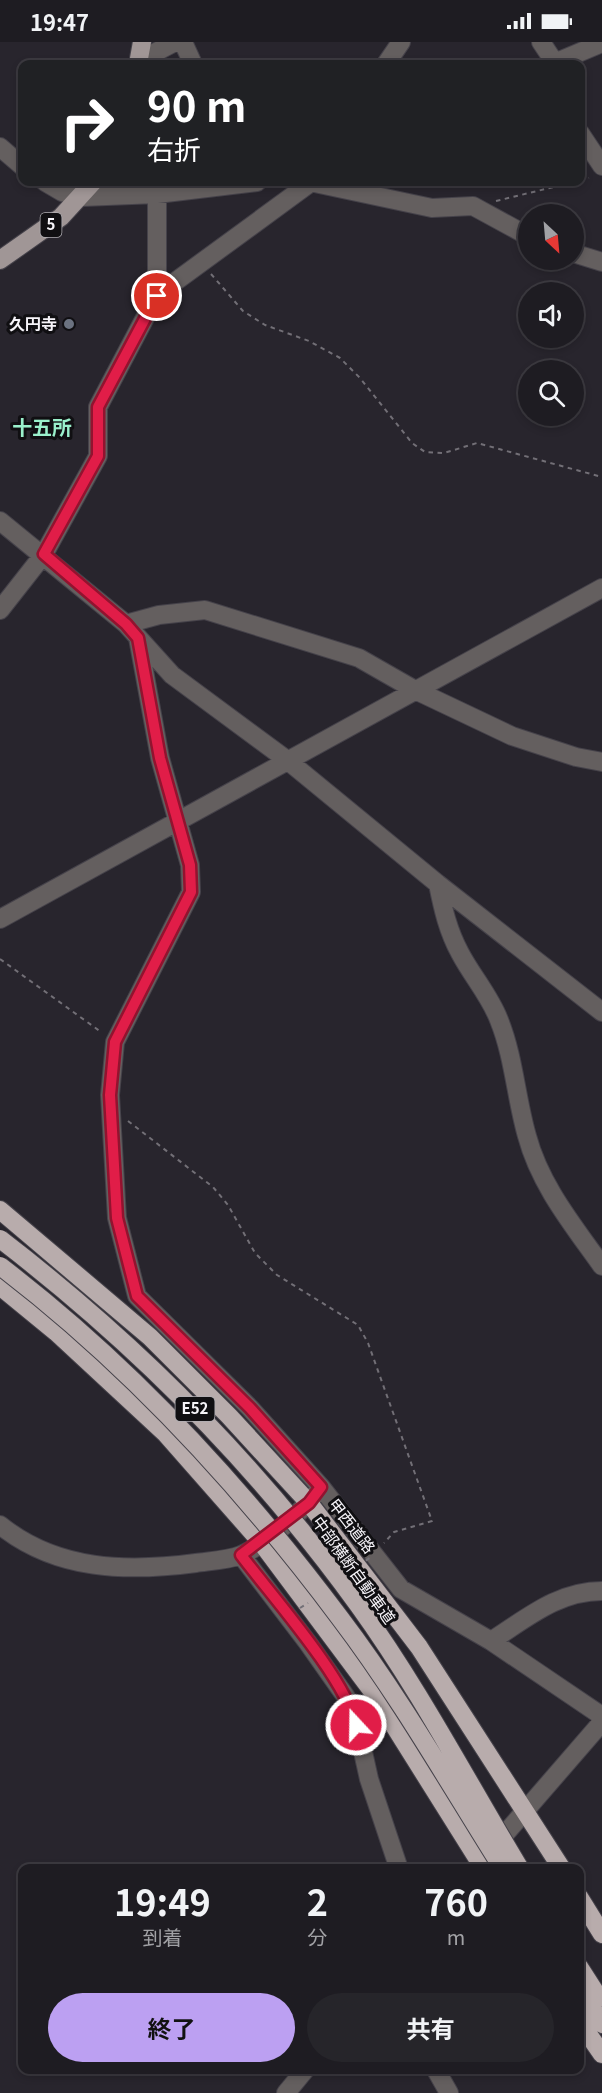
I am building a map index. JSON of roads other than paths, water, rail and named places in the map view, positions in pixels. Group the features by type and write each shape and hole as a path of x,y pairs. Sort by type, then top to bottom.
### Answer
{"highway":[{"name":"甲西道路","path":"0,1210 150,1337 229,1416 309,1503 419,1647 559,1864"},
{"name":"中部横断自動車道","path":"0,1239 116,1334 190,1403 273,1496 360,1607 404,1675 516,1864"},
{"name":"E52","path":"0,1266 101,1350 172,1419 233,1486 341,1619 500,1864"},
{"path":"0,1286 56,1332 166,1434 261,1542 374,1692 478,1864"},
{"path":"584,1905 602,1934"},
{"path":"584,1975 602,2002"},
{"path":"584,1996 602,2024"},
{"path":"584,2028 602,2054"}],"main road":[{"path":"139,60 142,42"},
{"name":"5","path":"0,260 29,242 82,197 90,186"}],"street":[{"path":"143,60 175,42"},
{"path":"183,42 191,60"},
{"path":"389,60 401,42"},
{"path":"541,42 551,60"},
{"path":"563,60 602,44"},
{"path":"585,140 602,166"},
{"path":"0,147 18,163"},
{"path":"52,186 62,192 82,197 157,194 218,186"},
{"path":"0,610 44,554 98,456 98,407 157,296 305,186"},
{"path":"329,186 432,208 473,206 518,231"},
{"path":"157,194 157,296"},
{"path":"584,256 602,262"},
{"path":"0,521 44,554 132,631 172,675 287,760 438,884 602,1012"},
{"path":"0,919 602,588"},
{"path":"132,631 159,615 205,610 359,658 415,690 512,736 576,757 602,762"},
{"path":"132,631 160,758 190,865 191,892 115,1042 111,1105 117,1218 137,1296 250,1408 321,1487 401,1589 491,1641 602,1716"},
{"path":"438,884 446,921 460,953 495,1010 504,1034 527,1138 542,1175 555,1200 602,1266"},
{"path":"0,1525 31,1547 62,1558 107,1566 148,1569 241,1555 261,1542 309,1503 321,1487"},
{"path":"241,1555 308,1643 352,1707 369,1779 397,1864"},
{"path":"491,1641 556,1600 580,1591 602,1591"},
{"path":"482,1864 525,1810 602,1722"},
{"path":"286,2093 302,2074"},
{"path":"438,2074 449,2093"}],"place":[{"name":"久円寺","path":"69,324"}],"district":[{"name":"十五所","path":"42,428"}]}
